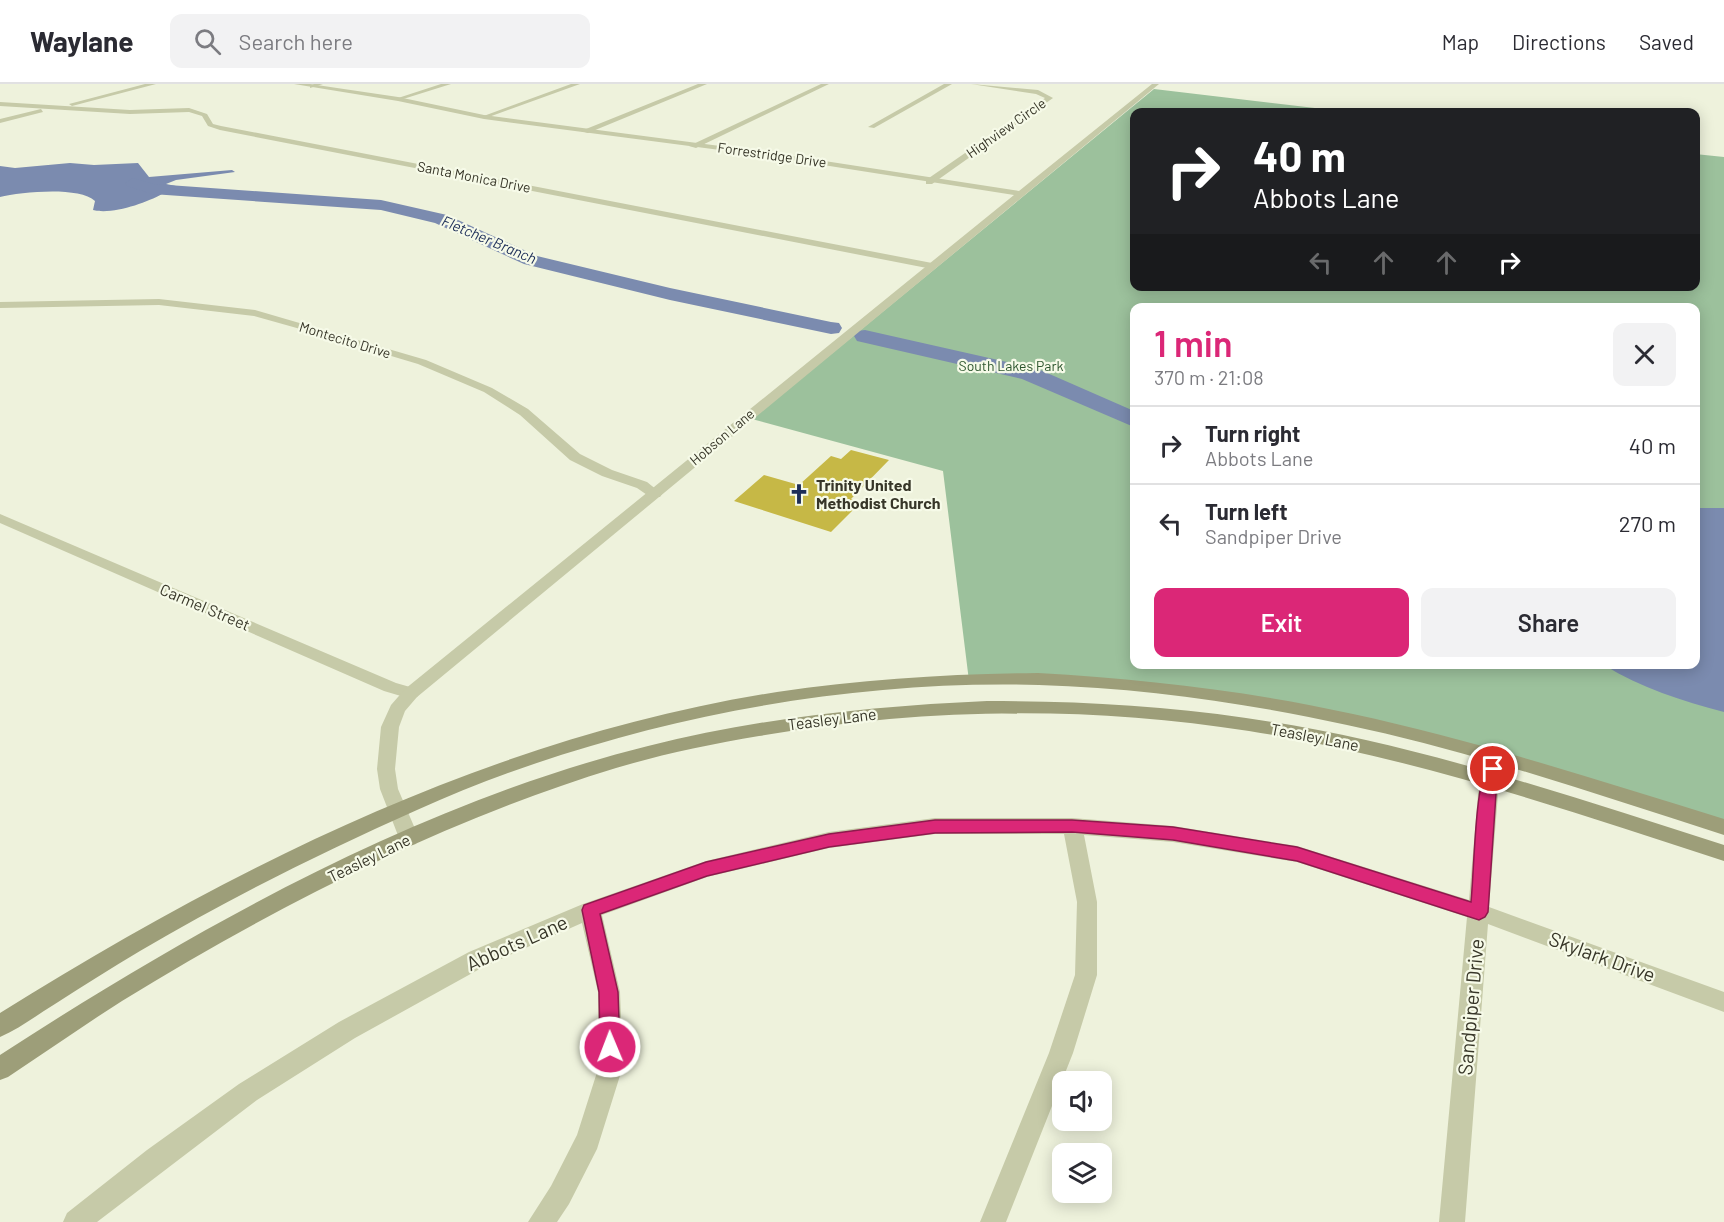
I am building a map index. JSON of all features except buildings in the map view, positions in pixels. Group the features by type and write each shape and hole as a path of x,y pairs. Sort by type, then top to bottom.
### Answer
{"main road":[{"name":"Teasley Lane","path":"0,1026 97,964 212,900 397,810 507,767 645,726 793,696 915,683 989,680 1121,684 1225,698 1324,715 1424,737 1493,768 1724,853"},
{"name":"Teasley Lane","path":"0,1069 126,986 201,943 409,838 542,785 606,764 674,746 780,725 918,709 1130,711 1192,717 1250,724 1493,768 1724,827"}],"street":[{"path":"0,121 153,84"},
{"name":"Forrestridge Drive","path":"297,84 398,99 484,117 695,145 1020,195"},
{"path":"312,87 320,84"},
{"path":"398,99 448,84"},
{"path":"484,117 577,84"},
{"path":"587,130 704,84"},
{"path":"695,145 826,84"},
{"path":"872,127 949,84"},
{"name":"Highview Circle","path":"931,181 1050,98 1038,92 974,84"},
{"name":"Hobson Lane","path":"409,838 389,789 386,769 390,727 397,709 411,693 1156,84"},
{"name":"Santa Monica Drive","path":"0,99 20,105"},
{"name":"Santa Monica Drive","path":"0,104 130,112 189,110 205,115 210,125 220,128 932,266"},
{"name":"Montecito Drive","path":"0,305 159,302 255,313 315,330 422,362 492,392 524,412 575,457 607,473 642,485 655,494"},
{"name":"Carmel Street","path":"0,518 390,687 411,693"},
{"name":"Sandpiper Drive","path":"1452,1222 1493,768"},
{"name":"Abbots Lane","path":"76,1222 156,1159 248,1092 347,1030 477,959 590,910 706,869 829,840 935,826 1072,826 1173,834 1297,854 1479,912"},
{"path":"993,1222 1061,1053 1086,975 1087,902 1072,826"},
{"path":"541,1222 560,1195 588,1140 611,1066 609,992 590,910"},
{"name":"Skylark Drive","path":"1479,912 1724,1002"}],"green space":[{"name":"South Lakes Park","path":"1154,89 1315,108 1131,108"},
{"name":"South Lakes Park","path":"1130,109 1130,291 1700,291 1700,155 1724,157 1724,826 1496,758 1290,708 1121,684 969,681 943,471 752,419"}],"water":[{"path":"70,163 94,165 138,163 149,177 232,170 235,172 176,180 166,184 191,189 169,192 138,204 110,211 93,210 95,201 76,193 35,192 0,197 0,166 15,168"},
{"path":"1700,508 1724,508 1724,712 1662,693 1611,669 1700,669"}],"waterway":[{"name":"Fletcher Branch","path":"133,183 152,189 381,205 441,219 531,260 670,294 831,328"},
{"name":"Fletcher Branch","path":"865,336 1030,374 1130,418"}],"place":[{"name":"Trinity United Methodist Church","path":"799,494"}],"route":[{"path":"610,1047 609,992 590,910 706,869 829,840 935,826 1072,826 1173,834 1297,854 1479,912 1488,794 1493,769"}]}
